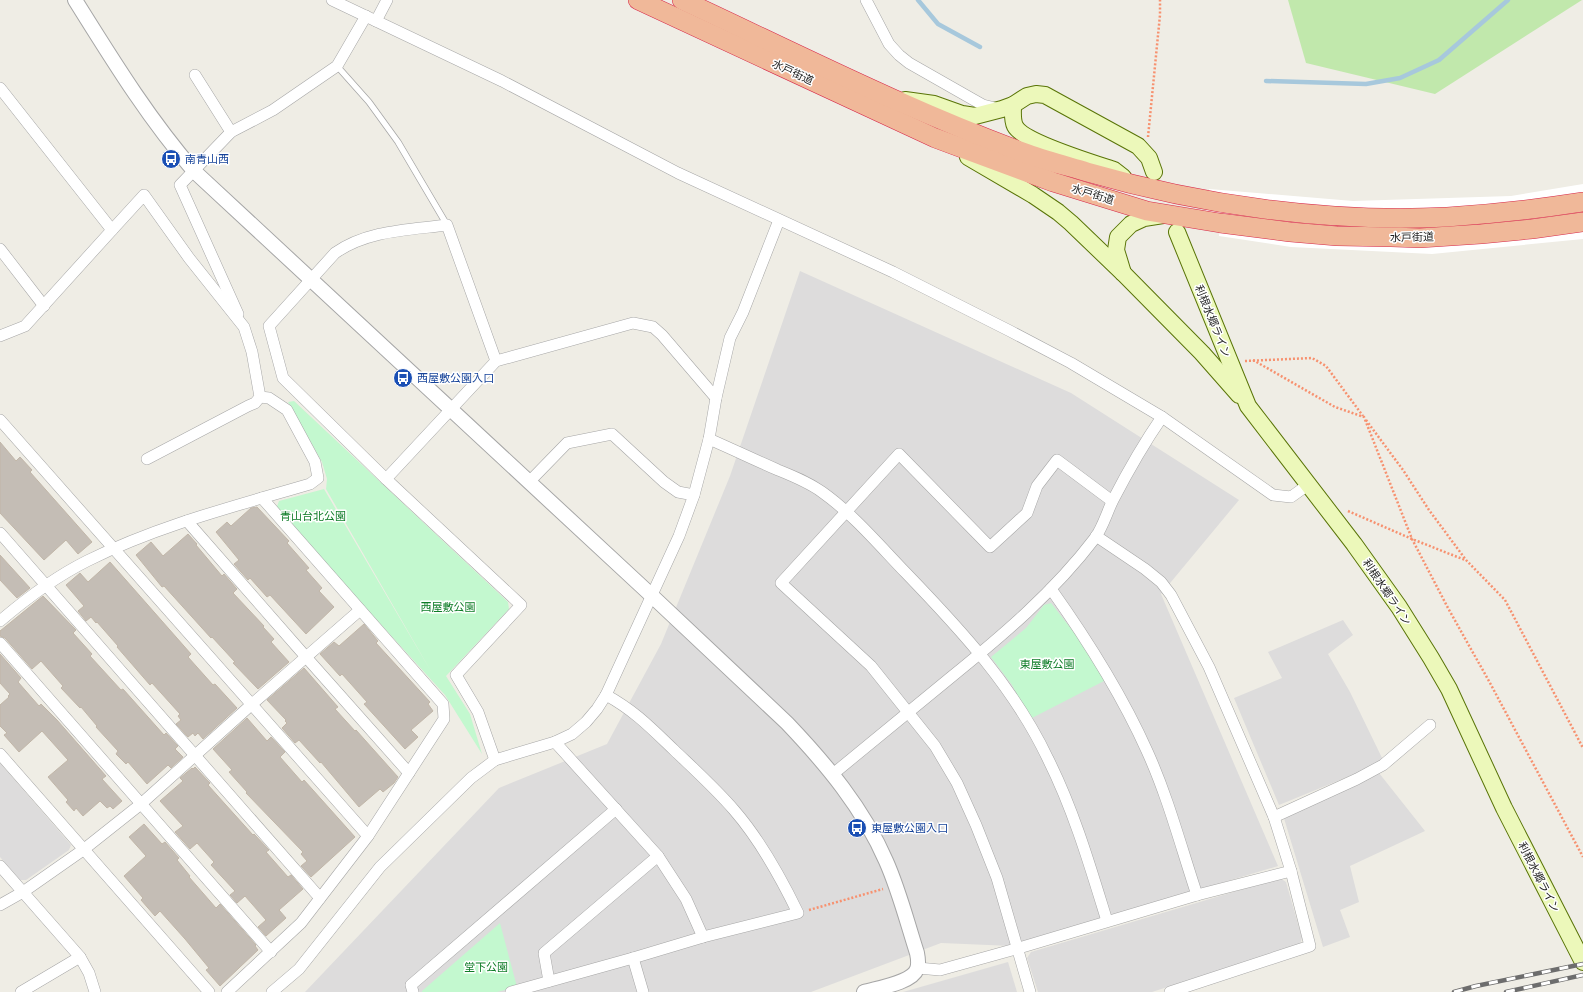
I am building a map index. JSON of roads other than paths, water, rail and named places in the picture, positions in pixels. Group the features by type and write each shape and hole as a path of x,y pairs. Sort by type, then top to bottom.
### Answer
{"highway":[{"name":"水戸街道","path":"638,0 936,138 1053,182 1147,211 1220,223 1290,232 1337,236 1420,238 1532,229 1583,222"},
{"name":"水戸街道","path":"682,0 896,99 1030,155 1138,186 1208,200 1289,211 1341,216 1445,217 1583,202"}],"main road":[{"path":"896,99 934,104 962,114 975,116 1007,107 1026,96 1036,94 1045,95 1138,146 1149,158 1154,172"},
{"path":"1007,107 1013,116 1016,127 1024,135 1037,142 1114,170 1138,186"},
{"path":"936,138 1007,179 1058,212 1123,273 1202,353 1248,406"},
{"path":"1123,273 1116,250 1118,237 1131,224 1137,221 1144,218 1167,215"},
{"name":"利根水郷ライン","path":"1177,232 1248,406 1320,498 1399,607 1431,658 1449,689 1504,808 1583,962"}],"street":[{"path":"75,0 141,104 194,171 651,595 786,723 808,745 833,774 870,829 886,860 917,953 918,968 913,976 905,980 864,992"},
{"path":"332,0 502,81 678,173 893,272 1071,363 1162,417 1273,495 1291,497 1309,484"},
{"path":"147,459 255,403 260,397 252,352 244,327 180,185 232,132 273,110 337,66 371,18 387,0"},
{"path":"866,0 889,44 909,63 983,105 1007,107"},
{"path":"195,75 232,132"},
{"path":"0,88 112,230"},
{"path":"0,336 25,326 144,195 189,258 244,327"},
{"path":"272,992 299,969 390,856 471,778 495,760 555,742 572,734 586,722 597,709 606,695 679,536 694,495 709,439 716,398 730,338 743,312 779,220"},
{"path":"495,760 478,712 456,674 521,605 386,479 283,378 269,326 335,253 347,245 379,234 447,225 496,361"},
{"path":"0,249 44,306"},
{"path":"386,479 496,361 634,323 653,327 662,335 716,398"},
{"path":"0,621 46,585 86,561 187,520 310,484 318,478 315,462 287,410 269,398 260,397"},
{"path":"833,774 980,654 1022,617 1070,569 1096,536 1112,501 1142,446 1162,417"},
{"path":"0,420 368,836"},
{"path":"529,482 567,443 612,434 664,482 678,492 694,495"},
{"path":"709,439 821,491 846,511 955,624 980,654 1004,686 1048,757 1066,797 1081,838 1107,921"},
{"path":"1030,992 1019,948 997,878 976,825 956,783 935,746 871,666 781,583 899,454 990,547 1027,513 1037,486 1057,460 1112,501"},
{"path":"227,992 301,923 368,836 444,719 443,704 262,498"},
{"path":"187,520 409,773"},
{"path":"0,533 320,898"},
{"path":"1096,536 1161,582 1171,595 1209,667 1274,817 1291,870 1310,946 1170,992"},
{"path":"1051,589 1096,653 1148,752 1164,792 1197,895"},
{"path":"0,905 23,892 83,850 140,804 360,610"},
{"path":"0,643 271,952"},
{"path":"511,992 703,937 798,913 772,864 735,812 710,784 638,716 625,706 606,695"},
{"path":"1274,817 1370,772 1383,764 1430,725"},
{"path":"555,742 658,856 686,899 703,937"},
{"path":"0,754 209,992"},
{"path":"413,992 411,985 616,809"},
{"path":"549,981 544,953 658,856"},
{"path":"0,866 80,957 89,973 95,992"},
{"path":"918,968 940,970 1197,895 1291,870"},
{"path":"21,992 80,957"},
{"path":"633,958 643,992"}],"lane":[{"path":"337,66 369,102 398,142 447,225"}],"waterway":[{"path":"918,0 938,24 980,47"},
{"path":"1266,81 1366,84 1400,78 1439,60 1508,0"}],"railway":[{"path":"1454,992 1583,964"},
{"path":"1506,992 1583,975"}],"place":[{"name":"南青山西","path":"171,159"},
{"name":"西屋敷公園入口","path":"403,378"},
{"name":"東屋敷公園入口","path":"857,828"}],"park label":[{"name":"青山台北公園","path":"313,516"},
{"name":"西屋敷公園","path":"448,607"},
{"name":"東屋敷公園","path":"1047,664"},
{"name":"堂下公園","path":"486,967"}]}
